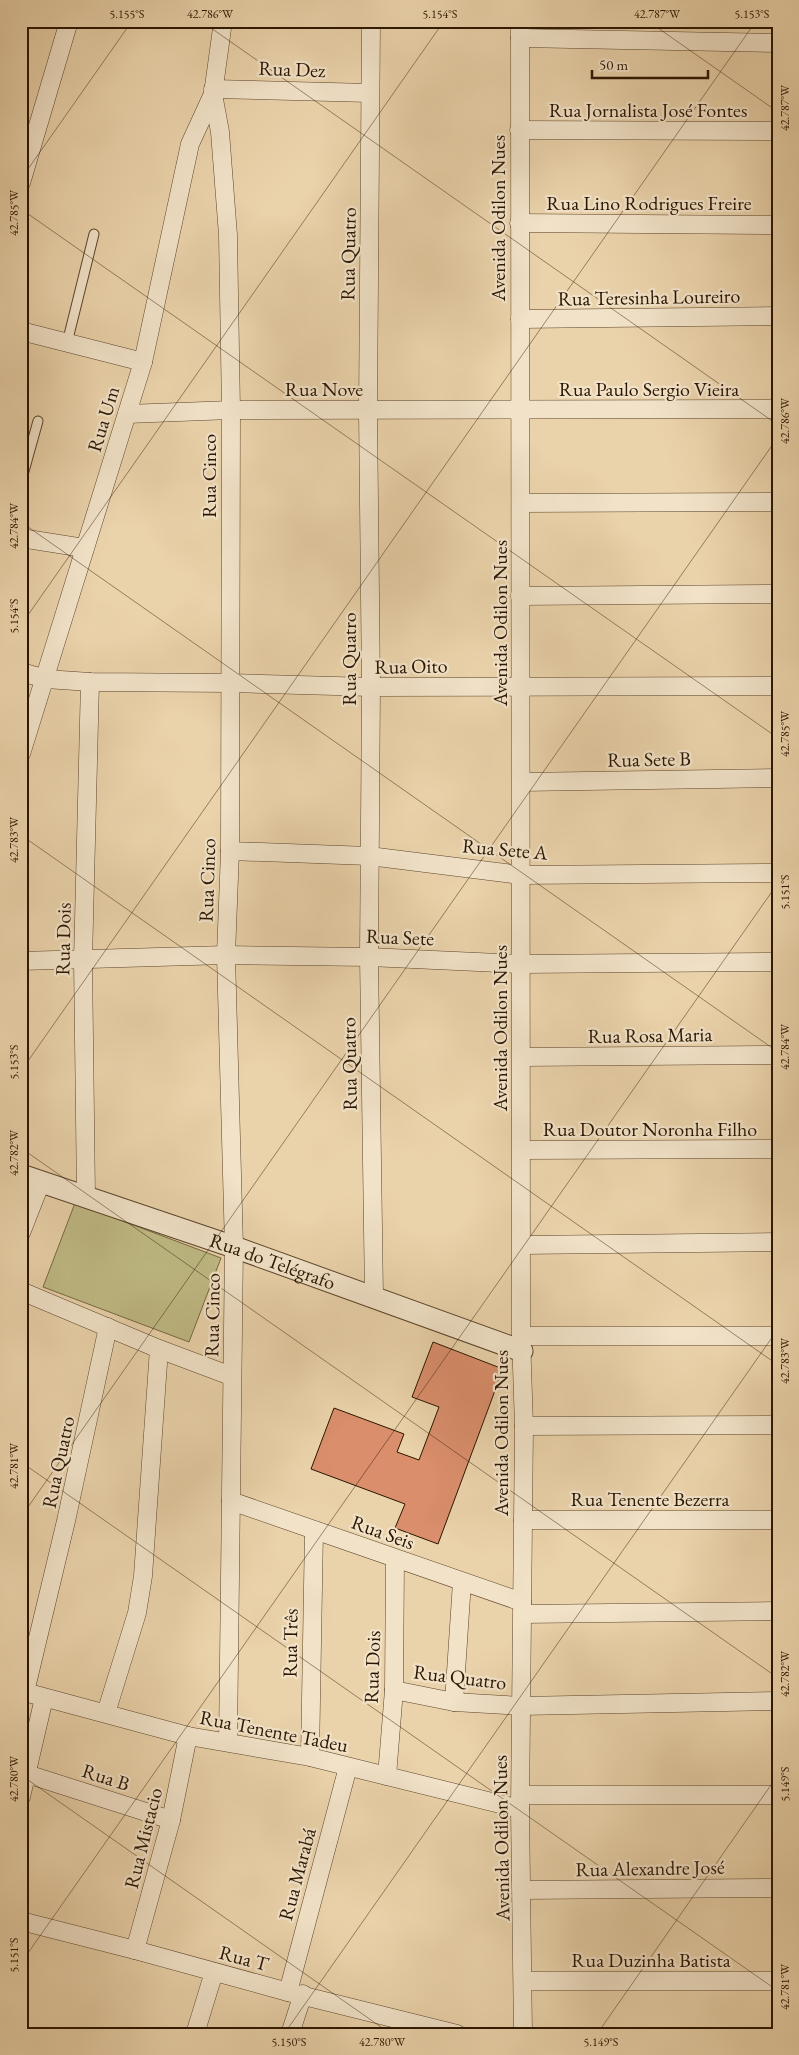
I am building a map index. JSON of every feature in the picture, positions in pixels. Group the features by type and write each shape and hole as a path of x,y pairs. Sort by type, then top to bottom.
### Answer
{"street":[{"path":"21,183 69,21"},
{"name":"Rua Cinco","path":"222,21 213,91 221,140 228,235 231,410 230,851 226,955 234,1246 228,1742"},
{"name":"Rua Quatro","path":"372,21 368,410 371,688 369,956 374,1297"},
{"path":"520,30 778,42"},
{"name":"Avenida Odilon Nues","path":"520,30 520,964 524,1426 521,1706 523,2034"},
{"name":"Rua Dez","path":"213,91 370,93"},
{"name":"Rua Um","path":"21,754 46,679 84,548 143,362 190,144 213,91"},
{"name":"Rua Jornalista José Fontes","path":"519,130 778,131"},
{"name":"Rua Lino Rodrigues Freire","path":"519,223 778,225"},
{"name":"Rua Teresinha Loureiro","path":"520,320 778,316"},
{"path":"21,331 143,362"},
{"name":"Rua Paulo Sergio Vieira","path":"521,410 778,409"},
{"name":"Rua Nove","path":"127,414 231,410 521,410"},
{"path":"521,503 778,502"},
{"path":"21,538 84,548"},
{"path":"520,596 778,594"},
{"path":"21,672 46,679"},
{"name":"Rua Oito","path":"46,679 90,682 230,683 371,688 778,686"},
{"name":"Rua Dois","path":"86,1196 83,960 90,682"},
{"name":"Rua Sete B","path":"521,782 778,778"},
{"name":"Rua Sete A","path":"230,851 370,856 521,875 778,873"},
{"name":"Rua Sete","path":"21,961 226,955 369,956 520,964 778,962"},
{"name":"Rua Rosa Maria","path":"522,1057 778,1055"},
{"name":"Rua Doutor Noronha Filho","path":"522,1150 778,1150"},
{"name":"Rua do Telégrafo","path":"21,1175 234,1246 374,1297 522,1343"},
{"path":"21,1233 41,1182"},
{"path":"522,1245 778,1242"},
{"path":"21,1290 159,1348 232,1376"},
{"name":"Rua Quatro","path":"23,1692 66,1520 108,1327"},
{"path":"522,1343 778,1336"},
{"path":"106,1713 135,1622 143,1576 159,1348"},
{"path":"524,1426 778,1424"},
{"name":"Rua Seis","path":"231,1501 462,1582 522,1608 778,1611"},
{"name":"Rua Tenente Bezerra","path":"523,1520 778,1520"},
{"name":"Rua Três","path":"310,1756 314,1530"},
{"name":"Rua Dois","path":"387,1776 394,1690 395,1559"},
{"path":"454,1702 462,1582"},
{"name":"Rua Quatro","path":"394,1690 454,1702 521,1706 778,1701"},
{"name":"Rua Tenente Tadeu","path":"23,1692 188,1736 310,1756 387,1776 521,1802 778,1795"},
{"path":"21,1797 44,1698"},
{"name":"Rua Mistacio","path":"135,1950 171,1820 188,1736"},
{"name":"Rua Marabá","path":"290,2034 296,1993 348,1767"},
{"name":"Rua B","path":"27,1774 171,1820"},
{"name":"Rua Alexandre José","path":"522,1890 778,1888"},
{"name":"Rua T","path":"21,1921 457,2034"},
{"path":"195,2034 214,1972"},
{"name":"Rua Duzinha Batista","path":"524,1981 778,1981"}],"lane":[{"path":"67,343 94,234"},
{"path":"21,482 38,421"}],"shaded area":[{"path":"75,1203 221,1258 189,1342 43,1287"}],"building":[{"path":"433,1342 503,1369 438,1544 395,1528 405,1504 311,1469 334,1408 404,1434 397,1452 419,1460 439,1407 412,1397"}]}
